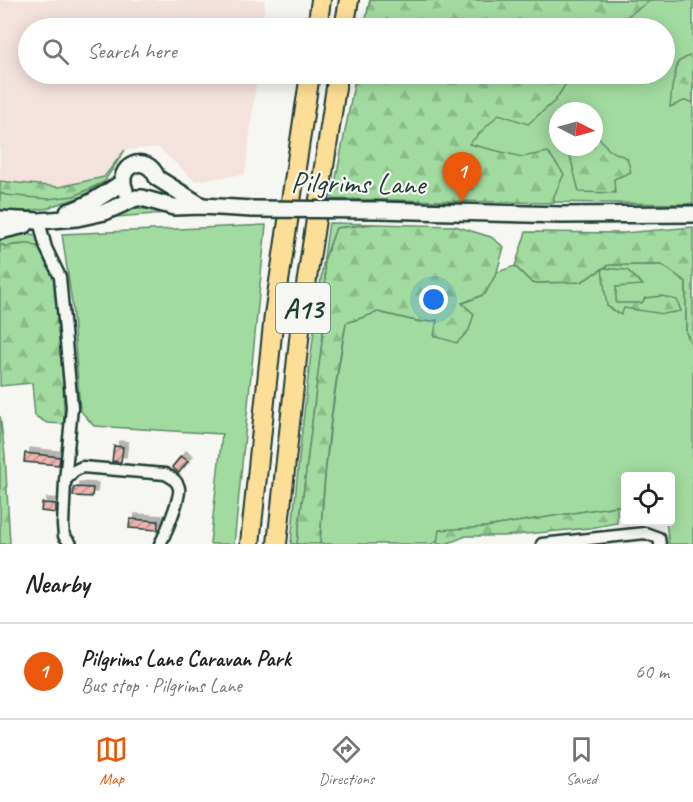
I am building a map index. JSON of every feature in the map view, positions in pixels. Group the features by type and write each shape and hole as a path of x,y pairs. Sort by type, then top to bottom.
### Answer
{"highway":[{"path":"318,18 321,0"},
{"path":"346,18 349,0"},
{"name":"A13","path":"250,544 274,315 309,84"},
{"name":"A13","path":"277,544 302,312 336,84"}],"main road":[{"name":"Pilgrims Lane","path":"0,231 76,210 100,198 123,182 127,169 138,163 151,167 157,178 201,206"},
{"name":"Pilgrims Lane","path":"0,219 39,221 77,218 105,212 149,195 154,191 157,178"},
{"path":"123,182 130,195 139,198"},
{"name":"Pilgrims Lane","path":"139,198 174,207 572,215 693,214"}],"street":[{"path":"39,221 46,248 60,277 72,407 63,533 71,544"},
{"path":"68,448 82,467"},
{"path":"65,481 74,471 82,467 165,474 176,481 179,489 178,497 160,544"},
{"path":"542,544 645,533 659,538 660,544"}],"shaded area":[{"path":"0,0 265,0 263,18 18,18 18,84 256,84 245,174 195,181 158,147 125,150 104,177 59,187 0,181"}],"green space":[{"path":"370,0 693,0 693,203 333,199 354,84 675,84 675,18 366,18"},
{"path":"370,0 651,0 625,18 366,18"},
{"path":"689,56 693,59 693,102 684,101 670,107 672,87 675,84 678,62"},
{"path":"354,84 566,84 555,101 549,102 549,106 528,124 499,114 469,144 522,157 548,152 564,174 554,196 554,203 332,199"},
{"path":"603,142 609,150 627,158 631,172 614,179 615,193 579,192 570,156 603,156"},
{"path":"125,150 104,182 74,196 48,199 0,193 0,181 59,187 104,177"},
{"path":"104,182 81,197 49,208 20,212 0,210 0,193 74,196"},
{"path":"131,209 149,209 168,213 116,217"},
{"path":"329,223 375,224 336,228 324,261 327,301 297,544 291,544 307,383"},
{"path":"375,224 455,226 491,237 504,247 497,272 485,294 462,303 474,314 469,330 457,343 434,336 437,320 421,322 378,312 346,323 329,433 320,544 297,544 327,301 324,261 336,228"},
{"path":"266,225 234,544 210,544 222,434 94,426 80,410 72,303 62,234"},
{"path":"693,227 693,348 686,332 686,282 662,265 609,265 603,268 627,270 643,285 616,287 616,303 642,303 645,298 662,296 677,300 681,311 664,314 624,308 621,315 607,306 602,269 581,282 532,283 515,266 526,232 624,233"},
{"path":"28,232 39,236 42,248 24,245 0,246 0,240"},
{"path":"24,244 42,248 55,281 62,357 64,424 47,423 35,416 32,383 0,386 0,246"},
{"path":"609,265 663,265 686,282 686,332 693,348 693,544 669,544 667,526 675,526 675,472 621,472 621,506 453,532 432,544 320,544 330,433 346,323 378,312 420,322 485,294 497,272 515,266 532,283 581,282"},
{"path":"0,416 5,455 10,544 0,544"},
{"path":"617,506 617,523 590,528 504,536 466,536 446,544 437,544 439,530 486,527"}],"building":[{"path":"114,446 123,447 121,462 112,461"},
{"path":"25,453 60,457 59,465 24,462"},
{"path":"181,456 188,461 179,473 172,467"},
{"path":"74,487 93,488 92,497 73,496"},
{"path":"42,503 56,504 56,513 41,511"},
{"path":"130,519 158,521 158,530 129,528"}],"place":[{"name":"Pilgrims Lane Caravan Park","path":"462,202"}]}
